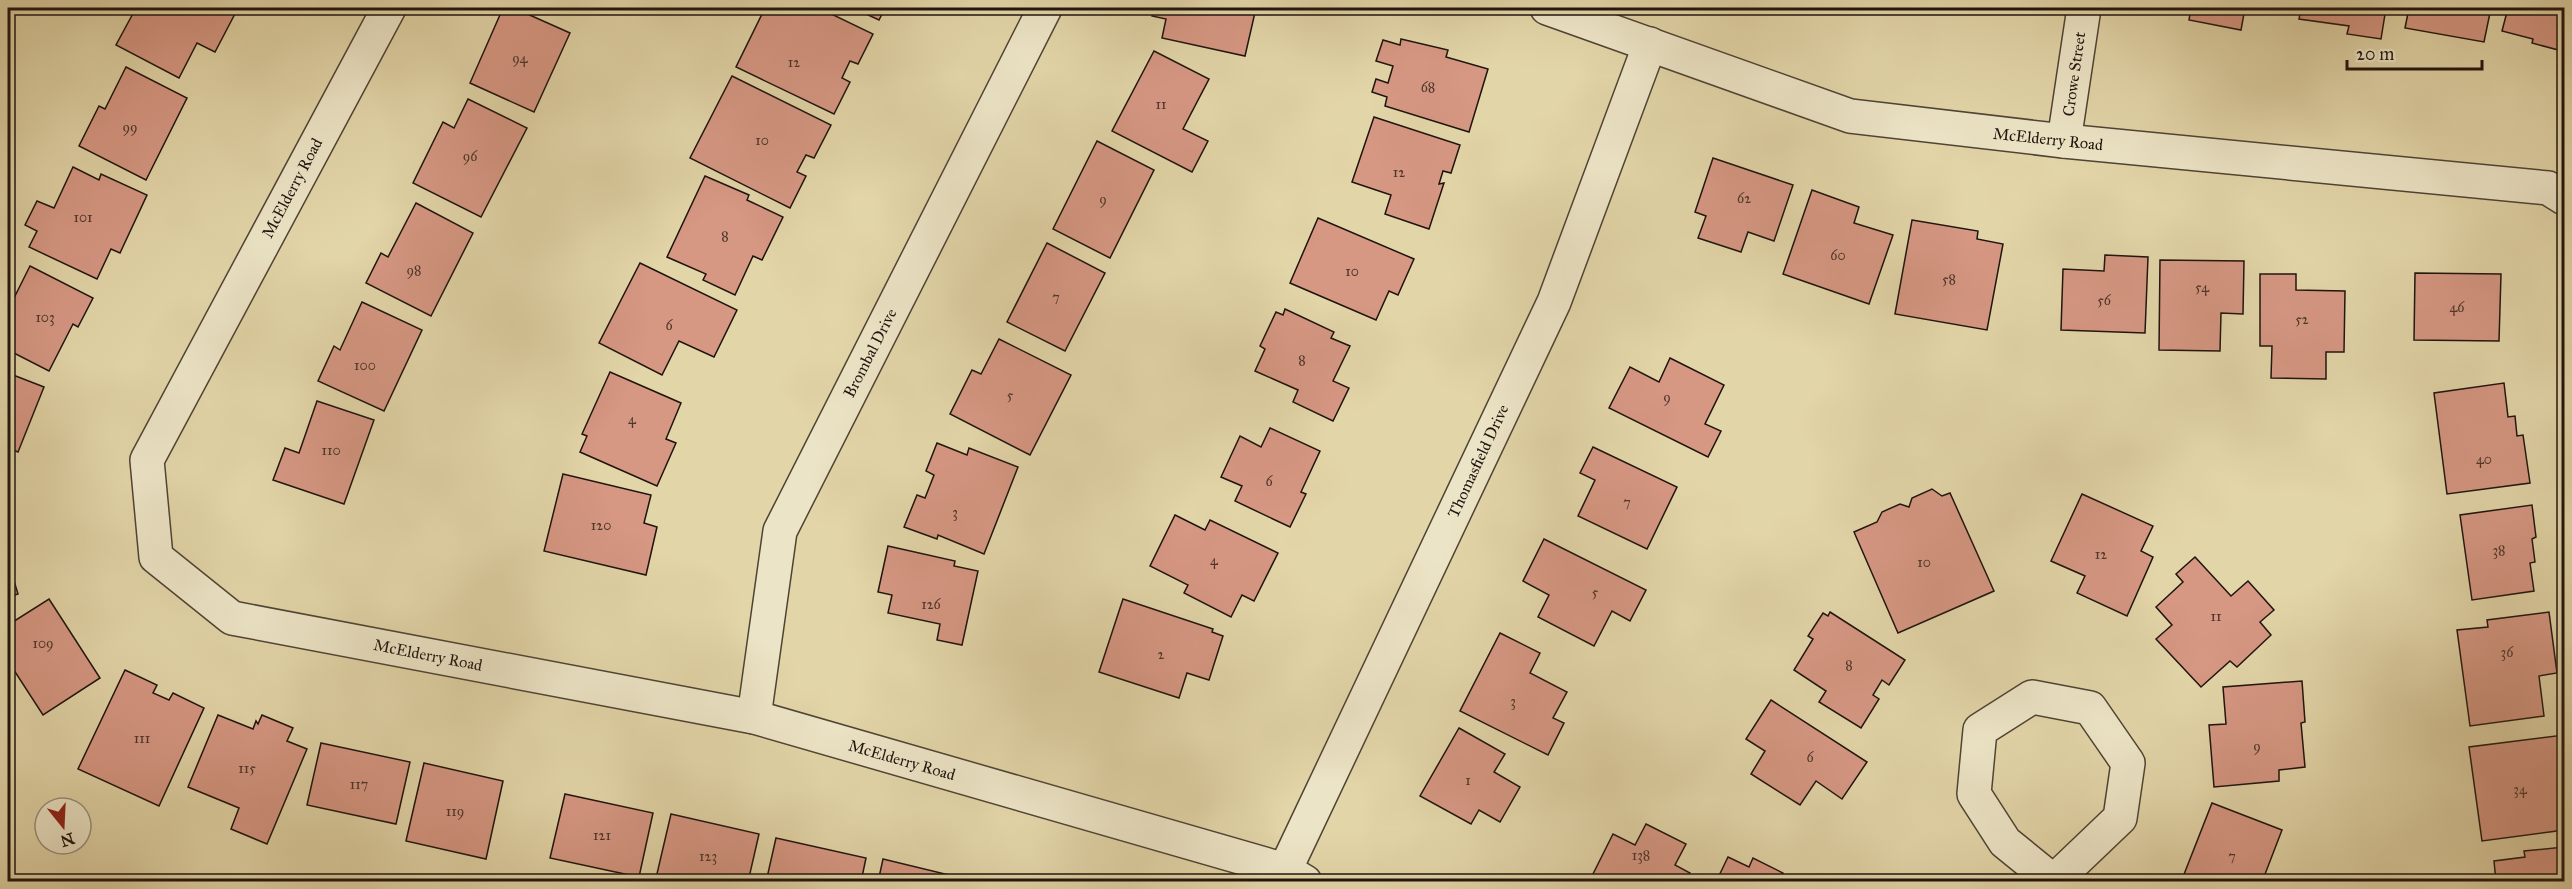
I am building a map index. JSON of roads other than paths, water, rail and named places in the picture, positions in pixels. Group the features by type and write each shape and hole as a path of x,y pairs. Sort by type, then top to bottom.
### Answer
{"street":[{"name":"McElderry Road","path":"389,8 147,460 156,557 232,618 754,717 1295,876"},
{"name":"Brombal Drive","path":"754,717 780,531 1045,8"},
{"name":"McElderry Road","path":"1547,8 1850,116 2064,141 2548,188 2565,198"},
{"name":"Crowe Street","path":"2064,141 2084,8"},
{"name":"Thomasfield Drive","path":"1295,876 1554,302 1650,44"},
{"path":"2032,697 2090,708 2128,763 2120,818 2053,881 2006,842 1974,794 1980,730 2032,697"}]}
